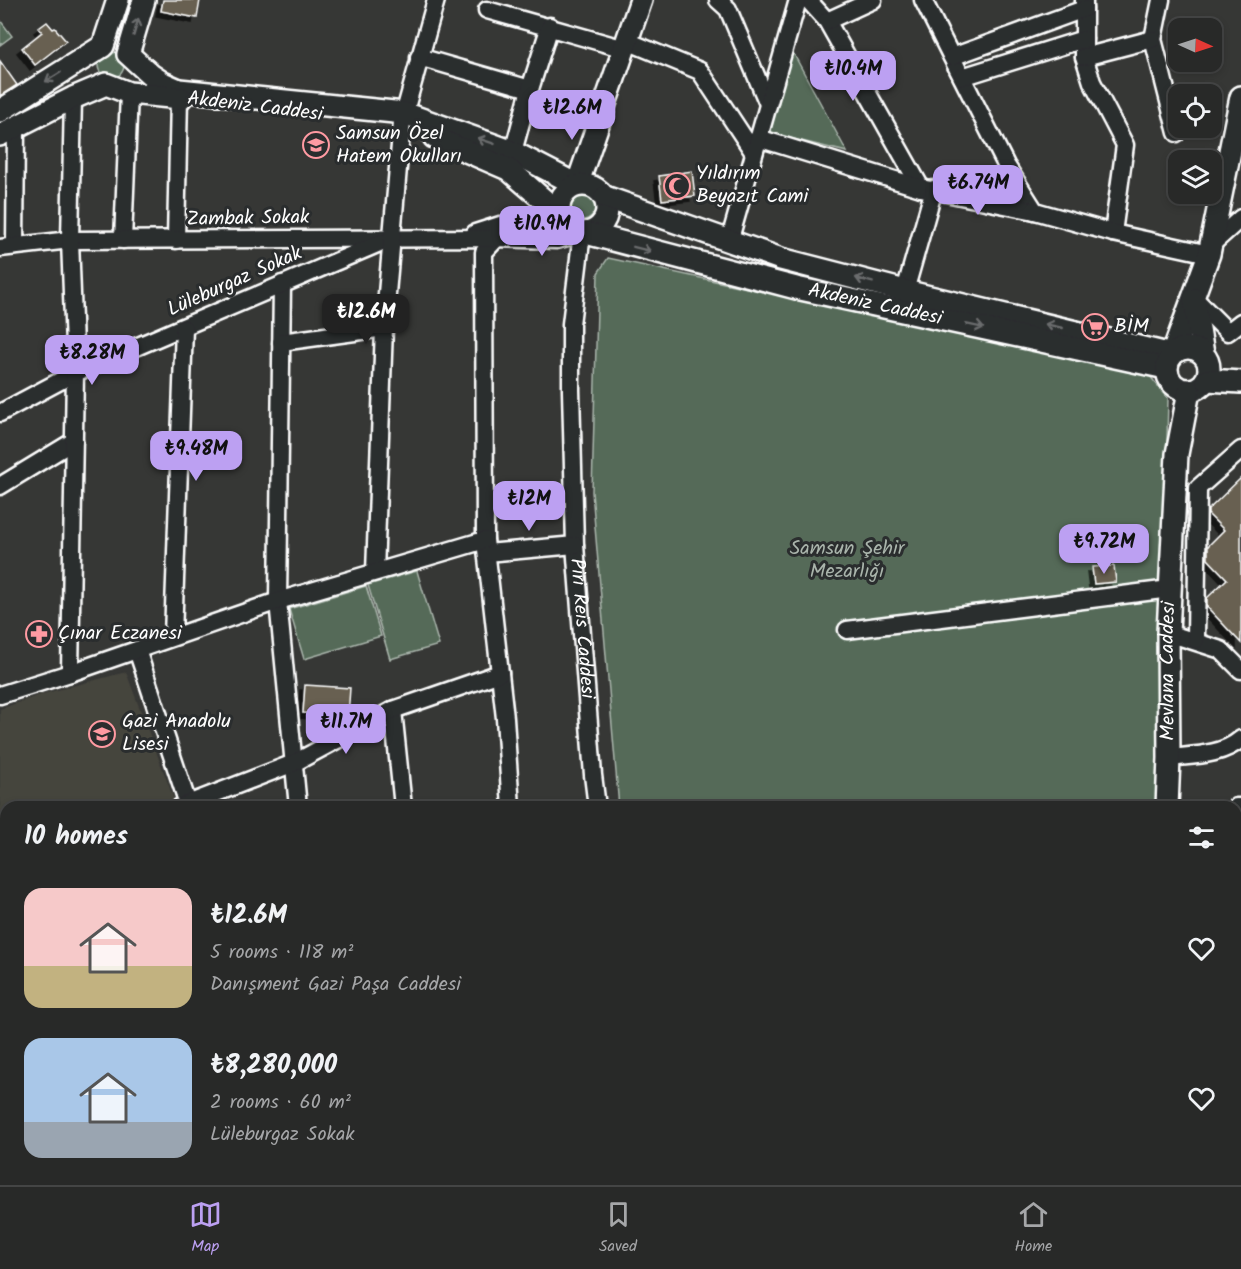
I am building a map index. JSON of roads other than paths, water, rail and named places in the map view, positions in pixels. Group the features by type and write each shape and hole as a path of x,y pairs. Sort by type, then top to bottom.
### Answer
{"main road":[{"path":"106,84 99,81 93,74 92,58 103,46 118,0"},
{"path":"8,132 73,98 106,84 125,79 130,67 128,54 144,0"},
{"path":"593,190 565,192 561,199 560,214 567,227 584,233 596,230 606,218 608,210 593,190 603,110 641,0"},
{"path":"0,111 103,46 117,45 128,54"},
{"name":"Akdeniz Caddesi","path":"128,54 157,80 179,90 402,120 513,152 593,190 729,242 781,259 905,291 1189,372"},
{"name":"Akdeniz Caddesi","path":"106,84 129,93 402,120 508,169 560,214"},
{"path":"1189,372 1194,298 1210,249 1241,97"},
{"name":"Akdeniz Caddesi","path":"584,233 796,288 1189,372"},
{"name":"Mevlana Caddesi","path":"1167,801 1168,633 1177,454 1189,372 1194,298"},
{"path":"1189,372 1241,370"},
{"path":"1189,372 1241,382"}],"street":[{"path":"375,572 384,328 402,120 436,0"},
{"path":"718,0 728,9 768,104"},
{"path":"729,242 798,0"},
{"path":"808,0 828,21 927,189 905,291"},
{"path":"828,21 873,0"},
{"path":"923,0 1006,165 1035,211"},
{"path":"1161,0 1154,39 1168,96"},
{"path":"952,57 1084,4 1084,57 1092,82 1125,145 1113,233"},
{"path":"487,10 626,45 700,71 756,145 927,189 1035,211 1113,233 1210,249 1241,218"},
{"path":"513,152 549,26"},
{"path":"962,77 1084,39"},
{"path":"1084,57 1154,39"},
{"path":"419,57 530,89"},
{"path":"123,240 129,93"},
{"path":"177,240 179,97"},
{"path":"70,673 75,373 70,240 73,98"},
{"path":"8,132 8,247"},
{"path":"463,238 500,225 547,223 560,214"},
{"name":"Zambak Sokak","path":"8,247 70,240 497,237 557,240 584,233"},
{"name":"Piri Reis Caddesi","path":"584,233 571,324 575,545 596,801"},
{"path":"497,237 484,252 486,546 511,801"},
{"name":"Lüleburgaz Sokak","path":"0,413 75,373 391,238"},
{"path":"282,284 278,601 297,801"},
{"path":"1194,298 1228,332 1241,322"},
{"path":"174,636 184,328"},
{"path":"281,342 384,328"},
{"path":"0,486 74,441"},
{"path":"1196,640 1198,488 1241,450"},
{"path":"0,695 278,601 375,572 486,546 575,545"},
{"path":"847,630 1170,588"},
{"path":"1168,633 1196,640 1221,650 1241,670"},
{"path":"137,650 184,801"},
{"path":"199,801 294,763 393,710 500,673"},
{"path":"393,710 402,801"},
{"path":"1169,758 1212,754 1241,739"}],"place":[{"name":"Samsun Özel Hatem Okulları","path":"316,145"},
{"name":"Yıldırım Beyazıt Cami","path":"677,186"},
{"name":"BİM","path":"1095,327"},
{"name":"Çınar Eczanesi","path":"39,634"},
{"name":"Gazi Anadolu Lisesi","path":"102,734"}],"park label":[{"name":"Samsun Şehir Mezarlığı","path":"847,560"}]}
